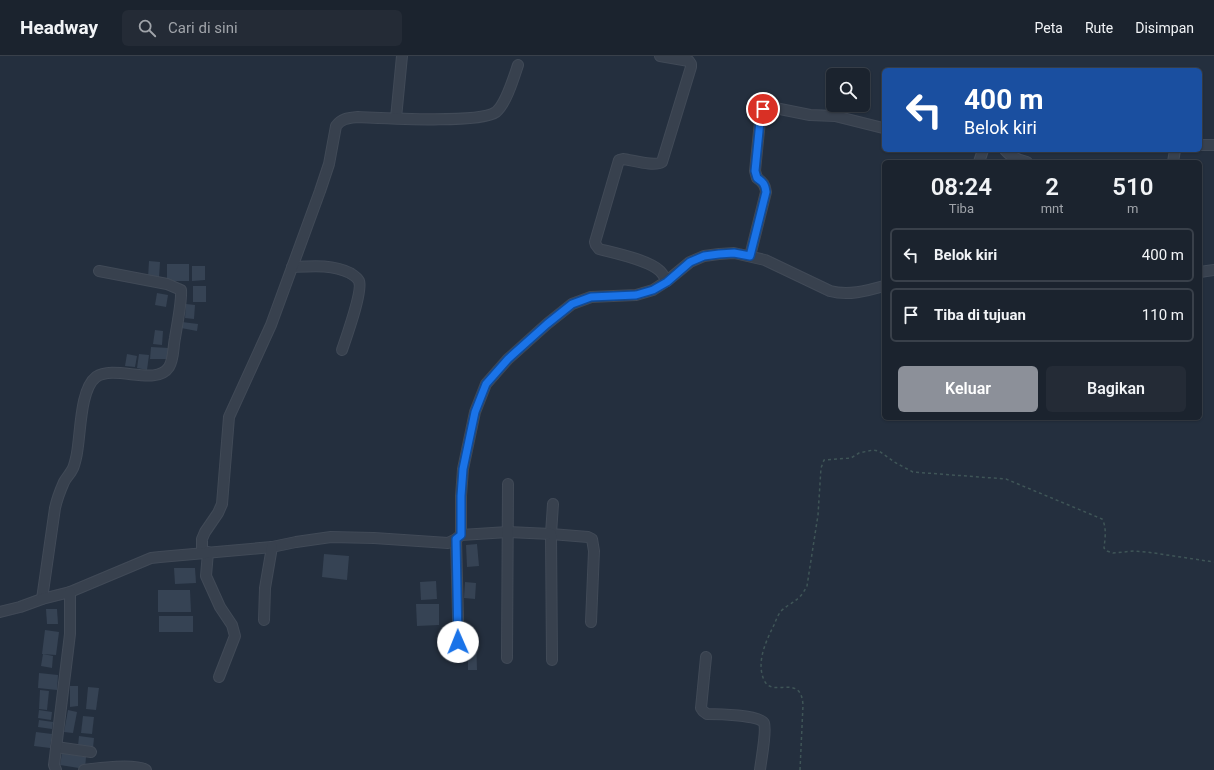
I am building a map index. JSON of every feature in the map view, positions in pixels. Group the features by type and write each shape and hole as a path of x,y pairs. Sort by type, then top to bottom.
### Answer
{"street":[{"path":"396,118 402,56"},
{"path":"660,56 689,61 691,67 662,162 660,164 654,164 623,159 618,160 595,242 599,249 650,264 660,270 667,282"},
{"path":"219,677 235,636 232,625 220,607 206,576 205,553 202,539 204,532 218,513 222,504 229,417 271,325 329,164 336,126 339,121 346,118 443,119 472,118 491,115 501,106 518,65"},
{"path":"750,256 766,192 763,182 757,178 755,171 761,111 763,109 770,107 810,115 835,116 882,128"},
{"path":"1202,145 1214,145"},
{"path":"1007,152 1018,160"},
{"path":"459,656 459,537 461,496 463,469 475,412 486,384 508,359 547,324 572,304 591,297 636,295 653,290 667,282 690,262 704,256 719,254 734,253 765,260 830,291 839,293 863,292 882,287"},
{"path":"292,267 325,266 344,271 355,276 359,281 359,294 342,350"},
{"path":"1202,272 1214,270"},
{"path":"42,599 55,508 58,496 65,480 72,470 76,457 86,395 91,383 97,377 105,374 117,373 151,376 160,374 168,368 172,359 181,290 167,284 99,271"},
{"path":"507,658 508,484"},
{"path":"552,660 551,534 553,504"},
{"path":"0,612 70,592 151,558 272,547 331,537 374,538 448,543 459,537 508,532 588,537 592,539 594,551 591,622"},
{"path":"264,620 265,588 272,547"},
{"path":"56,770 54,765 70,634 70,592"},
{"path":"706,657 703,711 707,714 761,719 764,723 765,730 760,770"},
{"path":"56,747 91,752"},
{"path":"84,770 105,767 137,767 146,770"}],"path":[{"path":"800,770 804,705 803,698 797,689 792,687 775,688 768,686 764,681 761,661 766,640 780,612 799,599 807,586 818,515 821,468 824,460 851,458 859,453 873,450 879,451 896,463 913,472 1006,479 1102,519 1105,529 1104,548 1113,553 1134,551 1147,552 1214,562"}],"building":[{"path":"149,261 160,262 159,278 148,278"},
{"path":"167,264 189,264 189,281 167,281"},
{"path":"192,266 205,266 205,280 192,281"},
{"path":"193,286 206,286 206,302 193,302"},
{"path":"157,293 168,295 166,307 155,305"},
{"path":"186,304 195,305 194,319 185,318"},
{"path":"182,322 198,324 197,331 181,328"},
{"path":"155,330 163,331 162,345 153,344"},
{"path":"151,347 169,348 169,359 150,359"},
{"path":"127,354 137,356 135,367 125,366"},
{"path":"139,354 149,355 147,370 137,368"},
{"path":"477,544 479,566 467,567 466,545"},
{"path":"324,554 349,556 347,580 322,577"},
{"path":"174,568 195,568 196,583 175,584"},
{"path":"436,581 437,599 421,600 420,582"},
{"path":"465,582 476,583 475,599 464,598"},
{"path":"158,590 190,590 191,612 158,612"},
{"path":"416,604 439,604 439,625 417,626"},
{"path":"46,609 57,609 58,624 47,624"},
{"path":"159,616 193,616 193,632 159,632"},
{"path":"45,630 59,632 56,655 42,654"},
{"path":"468,635 476,635 477,670 468,670"},
{"path":"43,654 53,656 52,668 41,666"},
{"path":"39,673 58,675 57,690 38,688"},
{"path":"70,686 78,686 78,706 70,707"},
{"path":"88,687 99,688 96,710 86,709"},
{"path":"40,690 49,691 47,710 39,709"},
{"path":"39,710 52,712 51,720 38,718"},
{"path":"68,710 77,712 73,733 64,732"},
{"path":"83,716 94,717 92,734 81,733"},
{"path":"39,720 53,722 52,729 38,727"},
{"path":"36,732 52,734 50,748 34,746"},
{"path":"79,736 94,738 93,748 78,746"},
{"path":"62,753 86,757 85,769 60,765"}],"route":[{"path":"458,642 456,539 461,535 463,469 475,412 486,384 508,359 572,304 591,297 606,295 636,295 653,290 667,282 690,262 704,256 734,253 750,256 766,192 763,182 755,175 761,111 763,109"}]}
